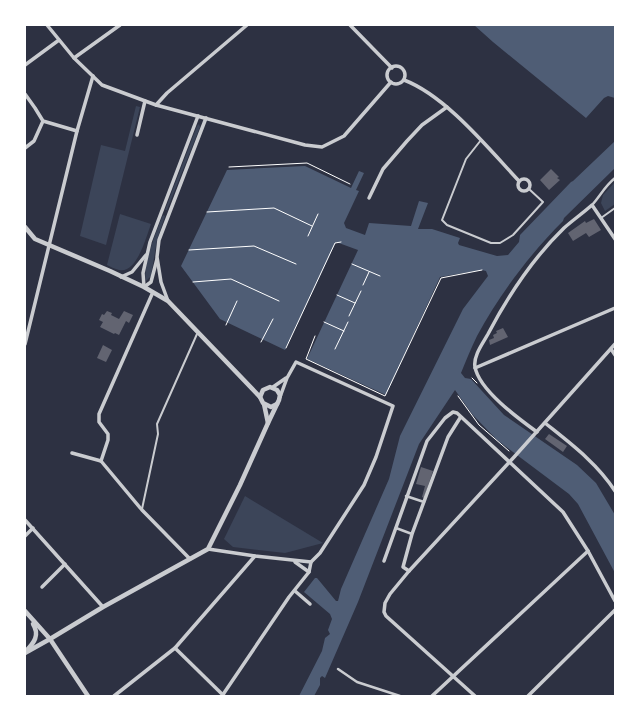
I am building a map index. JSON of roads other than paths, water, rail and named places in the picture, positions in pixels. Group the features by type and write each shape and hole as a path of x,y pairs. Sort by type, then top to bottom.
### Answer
{"street":[{"path":"47,25 74,58 102,85 156,105 290,142 322,147 344,136 391,82"},
{"path":"74,58 120,25"},
{"path":"156,105 167,93 247,25"},
{"path":"350,25 392,68"},
{"path":"25,65 59,40"},
{"path":"397,66 403,69 405,74 404,80 399,84 391,82 388,75 392,68 397,66"},
{"path":"25,344 77,131 93,76"},
{"path":"404,80 418,85 447,107 520,181"},
{"path":"25,94 36,108 43,121 77,131"},
{"path":"137,135 145,101"},
{"path":"369,198 383,169 407,141 422,126 447,107"},
{"path":"144,287 143,273 147,253 198,116"},
{"path":"144,287 151,282 157,257 159,240 206,118"},
{"path":"25,148 34,141 43,121"},
{"path":"525,178 529,180 531,184 529,189 523,191 519,189 518,185 520,181 525,178"},
{"path":"537,432 512,414 484,385 475,368 477,356 501,309 543,251 564,229 598,199 603,189 615,178"},
{"path":"592,205 615,239"},
{"path":"162,211 169,214"},
{"path":"25,229 35,239 144,287 168,301 197,333 260,397 264,404 268,423"},
{"path":"121,277 132,272 147,253"},
{"path":"157,257 161,282 168,301"},
{"path":"101,461 108,440 108,434 99,422 99,414 153,292"},
{"path":"475,368 615,308"},
{"path":"475,696 386,616 384,612 385,603 408,571 516,456 615,344"},
{"path":"611,349 615,355"},
{"path":"25,653 103,607 208,549 240,485 280,398 287,378 296,362 393,406 376,457 364,485 320,553 311,562 309,572 289,597 223,696 175,648"},
{"path":"260,397 263,390 268,387 273,387 287,378"},
{"path":"251,387 263,390"},
{"path":"273,387 278,390 280,398"},
{"path":"264,404 271,406 276,404"},
{"path":"384,561 406,496 427,441 446,418 453,412 457,413 460,418 563,512 588,552 615,601"},
{"path":"408,571 403,567 412,534 448,438 460,418"},
{"path":"544,423 580,452 607,478 615,491"},
{"path":"72,453 101,461 142,510 190,559"},
{"path":"406,496 424,502"},
{"path":"25,520 103,607"},
{"path":"25,536 33,528"},
{"path":"396,528 412,534"},
{"path":"208,549 311,562"},
{"path":"432,696 588,552"},
{"path":"114,696 175,648 255,556"},
{"path":"294,561 309,572"},
{"path":"42,587 65,564"},
{"path":"295,591 310,604"},
{"path":"528,696 615,610"},
{"path":"27,613 50,639 88,696"},
{"path":"25,653 34,642 37,635 36,628 27,613"},
{"path":"338,669 357,682 400,696"}],"lane":[{"path":"481,140 466,159 446,206 442,220 447,225 491,243 500,243 513,236 543,202 529,189"},
{"path":"601,218 615,208"},
{"path":"142,510 158,434 157,424 197,333"}]}
